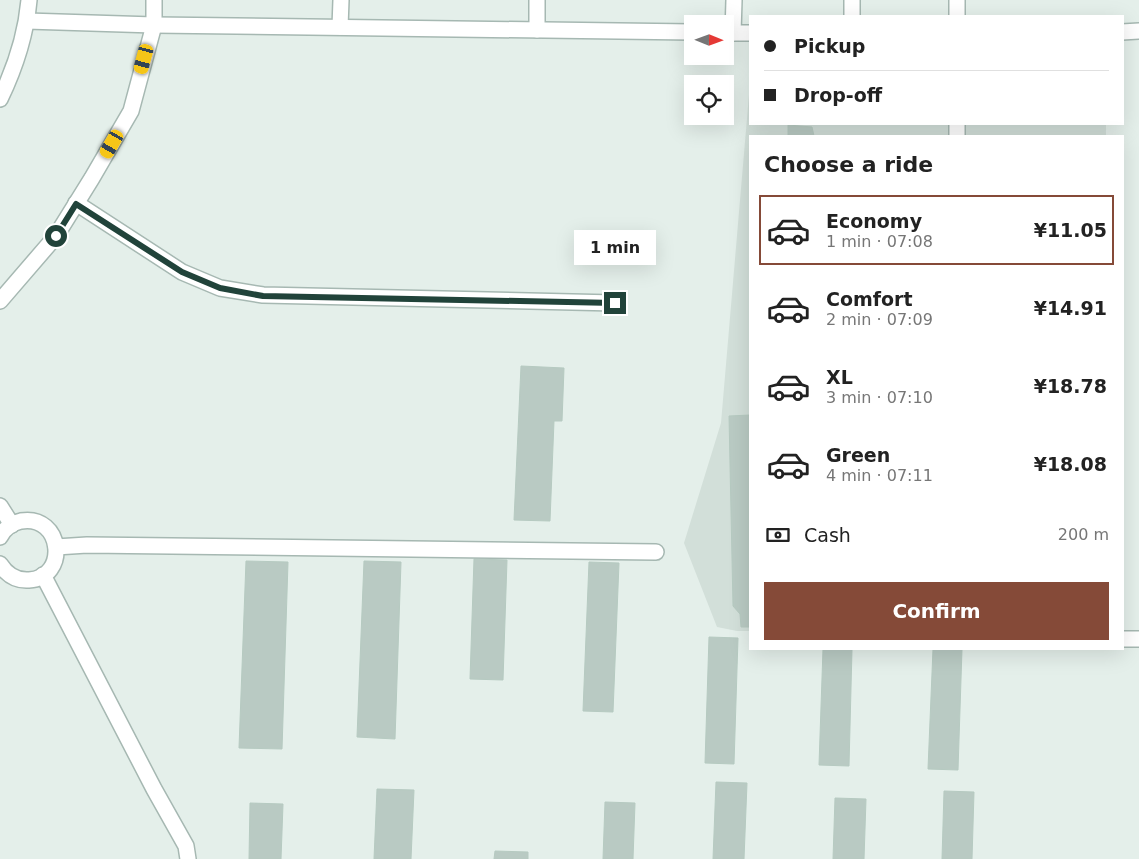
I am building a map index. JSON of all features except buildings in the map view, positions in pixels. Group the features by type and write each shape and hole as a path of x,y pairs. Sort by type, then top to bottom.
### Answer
{"street":[{"path":"0,99 9,81 27,21 29,0"},
{"path":"0,301 56,236 131,111 154,25 154,0"},
{"path":"340,28 341,0"},
{"path":"537,0 537,30"},
{"path":"732,15 734,0"},
{"path":"852,0 852,15"},
{"path":"957,0 957,15"},
{"path":"27,21 154,25 684,32"},
{"path":"1124,32 1139,31"},
{"path":"734,33 749,33"},
{"path":"76,204 182,272 220,288 263,296 615,303"},
{"path":"0,506 12,525"},
{"path":"0,537 8,527 26,520 44,526 55,540 56,547 55,559 51,568 43,576 34,580 14,578 1,567"},
{"path":"56,547 87,545 656,552"},
{"path":"43,576 145,772 186,846 188,859"},
{"path":"1124,639 1139,639"}],"shaded area":[{"path":"749,95 749,125 1106,125 1106,135 749,135 749,631 717,627 684,543 721,423"}],"route":[{"path":"56,236 76,204 182,272 220,288 263,296 615,303"}]}
